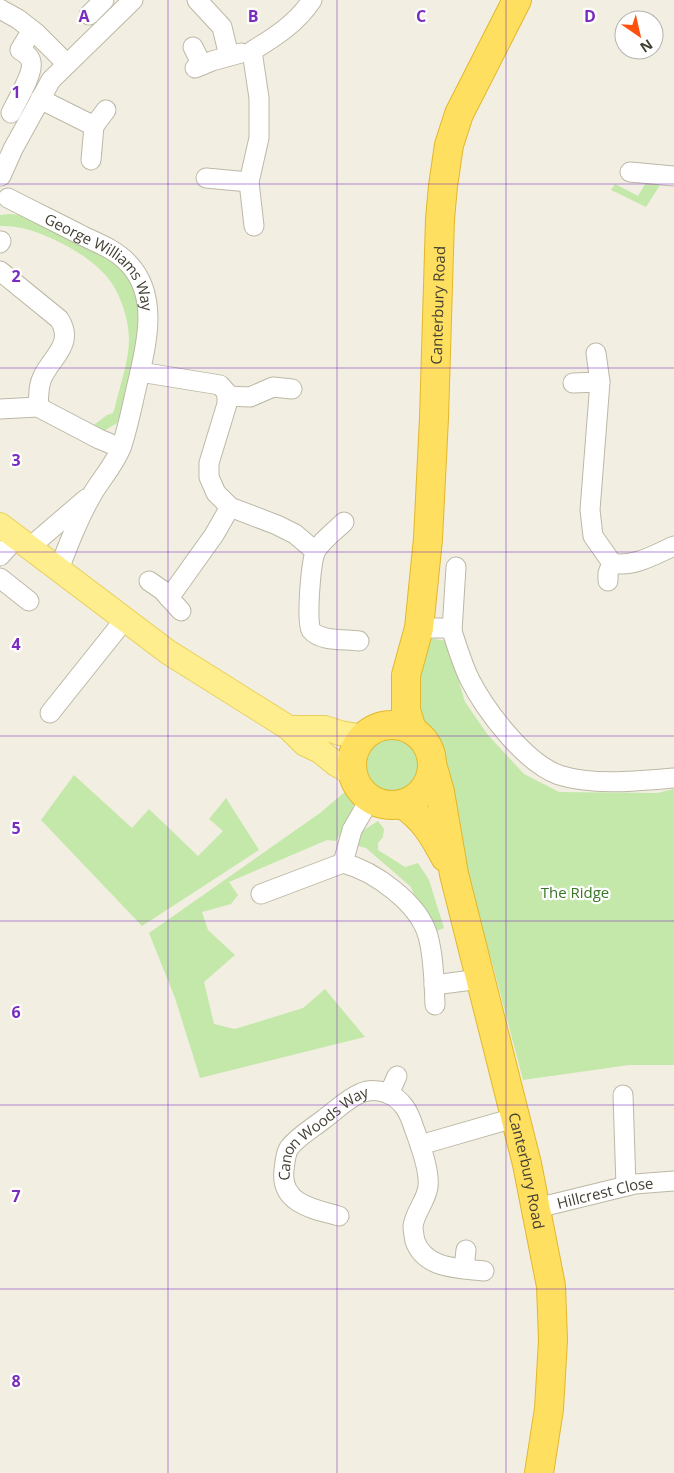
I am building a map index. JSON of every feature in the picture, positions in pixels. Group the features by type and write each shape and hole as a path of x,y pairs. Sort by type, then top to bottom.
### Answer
{"highway":[{"name":"Canterbury Road","path":"412,730 406,710 406,675 419,628 430,502 436,303 442,186 449,145 459,114 517,0"},
{"name":"Canterbury Road","path":"369,733 406,675"},
{"path":"387,725 393,725 412,730 422,739 429,751 432,764 430,777 424,789 414,798 402,804 391,805 370,799 359,788 352,773 352,760 355,748 369,733 387,725"},
{"name":"Canterbury Road","path":"432,764 440,792 454,874 537,1208 551,1286 553,1340 549,1409 539,1473"},
{"name":"Canterbury Road","path":"402,804 423,820 454,874"}],"main road":[{"path":"16,536 168,652 289,728 305,744 320,751 336,764 352,773"},
{"path":"289,728 325,728 340,733 369,733"}],"street":[{"path":"89,16 104,0"},
{"name":"George Williams Way","path":"59,569 72,533 93,493 112,466 120,448 130,417 140,372 148,324 148,310 146,297 138,276 128,263 112,250 4,202 9,186 6,180 0,176 51,80 133,0"},
{"path":"197,0 222,27 229,56"},
{"path":"193,47 198,66 252,51 288,27 312,0"},
{"path":"0,9 18,19 32,30 67,64"},
{"path":"11,113 32,70 28,55 20,50 32,30"},
{"path":"252,51 259,98 259,138 248,182 254,226"},
{"path":"40,99 94,126"},
{"path":"91,160 94,126 106,110"},
{"path":"630,172 674,176"},
{"path":"206,178 248,182"},
{"path":"0,271 59,319 63,325 62,347 39,385 38,407"},
{"path":"596,353 600,382 590,510 593,536 610,572 674,546"},
{"path":"140,372 220,385 227,393 227,404 209,463 210,477 216,493 230,507 295,534 315,551"},
{"path":"572,383 600,382"},
{"path":"227,396 250,397 273,387 292,389"},
{"path":"0,409 38,407 120,448"},
{"name":"George Williams Way","path":"0,556 16,536 93,493"},
{"path":"149,581 162,590 175,604 230,507"},
{"path":"344,522 315,551 311,570 308,621 311,629 319,635 359,641"},
{"path":"456,567 452,631 468,676 477,693 509,736 527,754 558,774 579,779 632,782 674,778"},
{"path":"0,578 29,601"},
{"path":"50,713 125,619"},
{"path":"419,628 444,628 452,631"},
{"path":"342,863 352,830 370,799"},
{"path":"261,894 342,863 356,866 371,874 407,902 421,920 428,935 435,1006"},
{"path":"434,985 480,980"},
{"name":"Canon Woods Way","path":"389,1094 397,1076"},
{"name":"Canon Woods Way","path":"329,1209 304,1206 287,1192 284,1176 289,1149 298,1139 362,1092 376,1089 389,1094 402,1103 408,1111 420,1145 427,1173 428,1186 413,1226 414,1236 421,1252 433,1262 450,1267 465,1259 484,1270"},
{"path":"623,1095 626,1186"},
{"path":"420,1145 514,1118"},
{"name":"Hillcrest Close","path":"537,1208 626,1186 674,1181"}],"green space":[{"path":"648,179 664,182 646,207 611,190 615,184 638,196"},
{"path":"0,215 21,215 106,256 123,268 138,296 141,323 120,415 117,423 104,431 90,428 107,415 113,413 128,356 129,339 126,315 120,299 108,278 99,268 73,250 58,241 28,230 0,226"},
{"name":"The Ridge","path":"429,638 447,641 465,702 488,735 524,774 559,792 657,793 674,789 674,1065 629,1065 523,1080 492,962 463,868 451,799 431,742 412,717 414,674"},
{"path":"390,738 410,746 418,766 410,786 390,794 370,786 362,766 370,746"},
{"path":"74,775 132,828 149,809 198,856 223,831 209,819 226,798 259,850 142,926 41,820"},
{"path":"346,791 354,804 350,818 336,841 327,840 229,882 238,895 231,904 202,912 208,930 235,955 204,982 214,1024 235,1029 303,1008 325,989 365,1037 200,1078 175,998 149,933 320,813"},
{"path":"378,821 384,829 383,837 378,843 378,850 405,867 418,863 429,880 444,928 430,934 411,887 366,848 355,845 359,833"}]}
